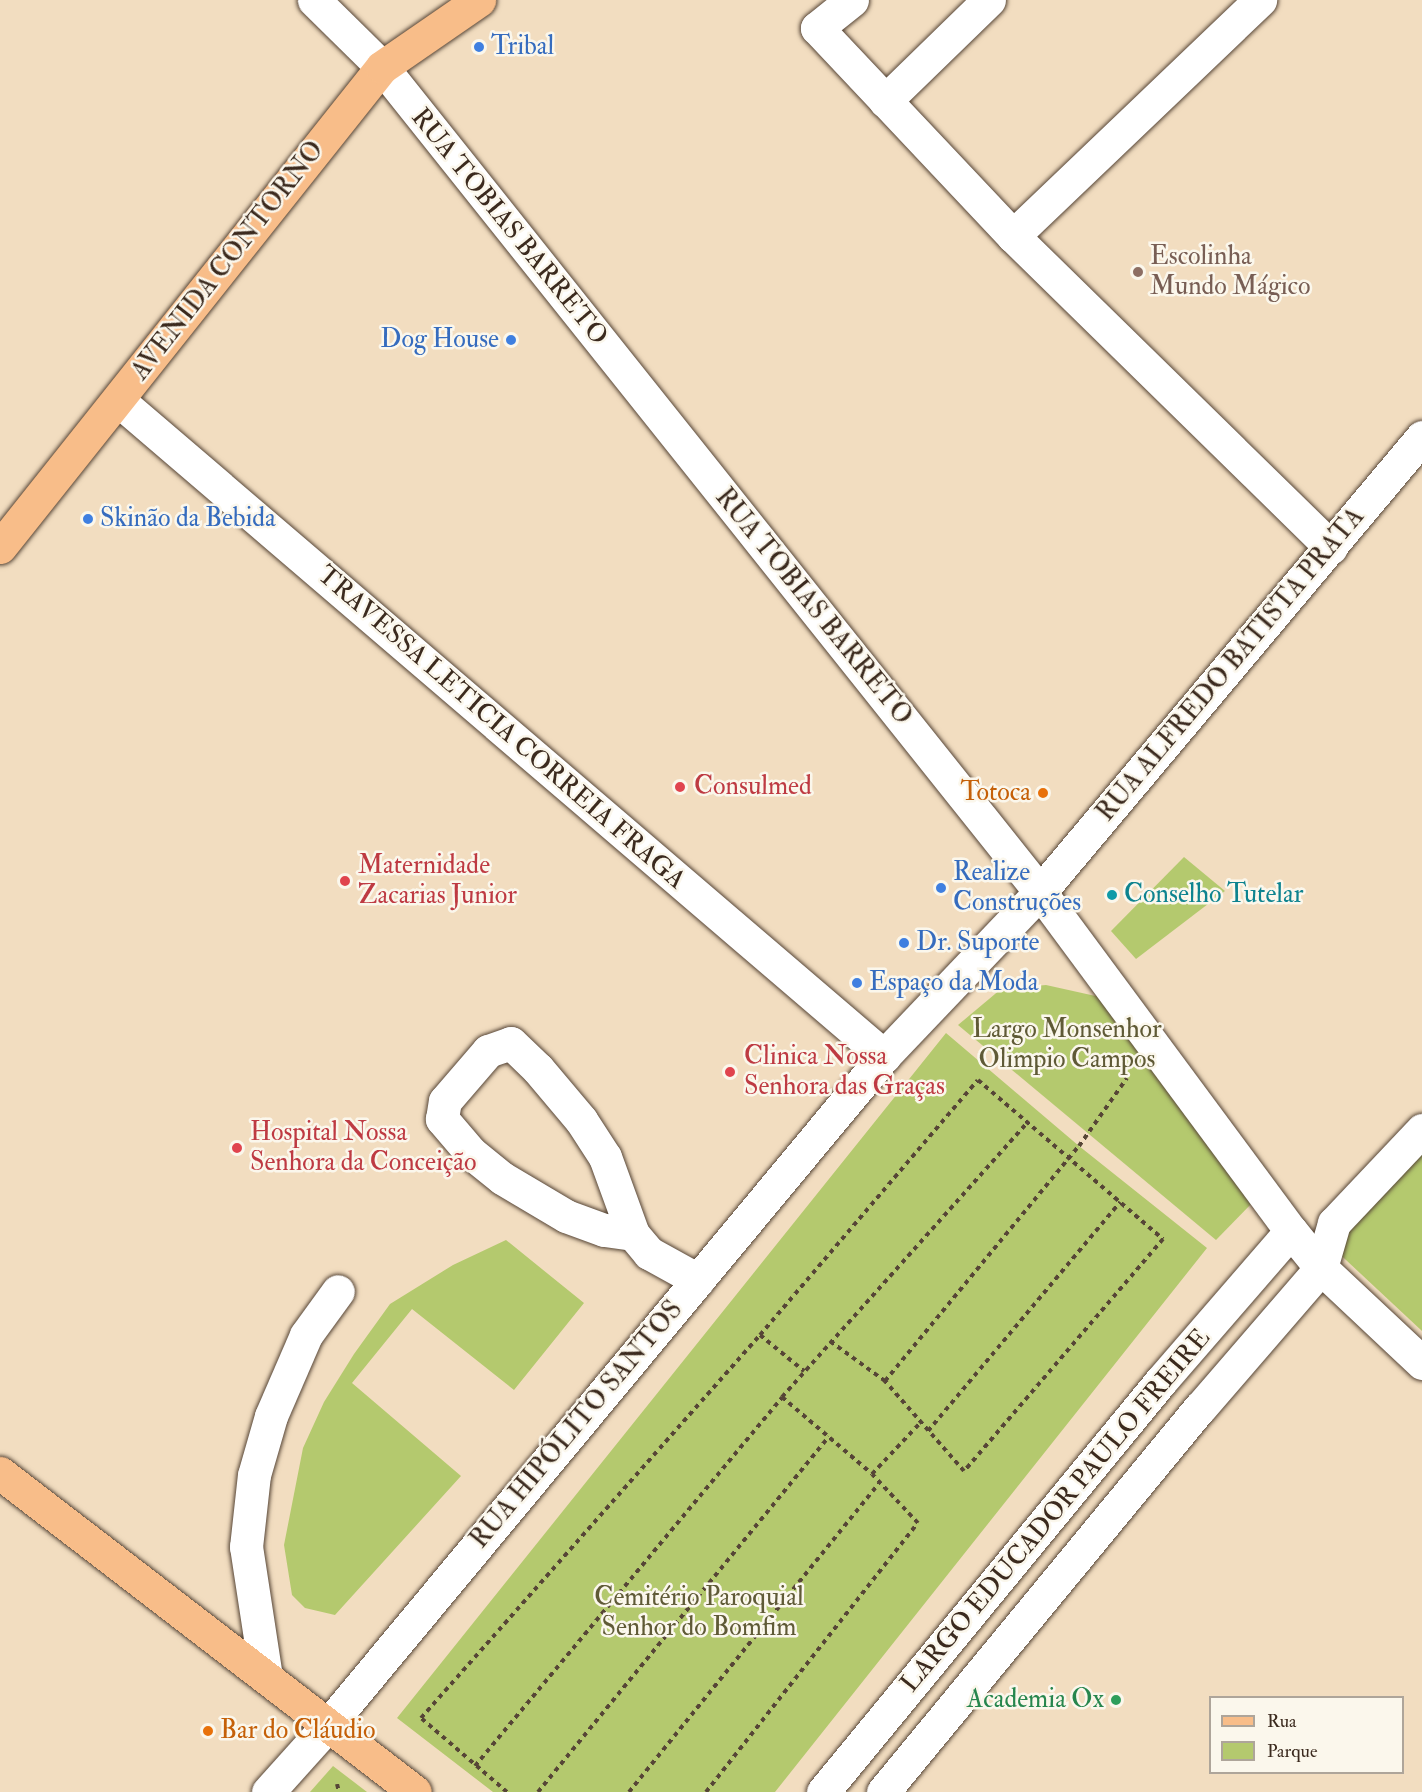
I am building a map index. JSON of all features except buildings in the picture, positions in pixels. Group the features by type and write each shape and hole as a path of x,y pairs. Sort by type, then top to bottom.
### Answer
{"main road":[{"name":"AVENIDA CONTORNO","path":"0,547 382,67 479,0"},
{"path":"0,1473 415,1792"}],"street":[{"name":"RUA TOBIAS BARRETO","path":"314,0 382,67 1040,892 1291,1231 1321,1268 1422,1364"},
{"path":"852,0 817,28 1012,236 1331,547"},
{"path":"885,101 989,0"},
{"path":"1012,236 1260,0"},
{"name":"TRAVESSA LETICIA CORREIA FRAGA","path":"118,400 884,1056"},
{"name":"RUA ALFREDO BATISTA PRATA","path":"884,1056 1040,892 1422,437"},
{"path":"633,1234 604,1230 566,1216 512,1183 471,1153 442,1119 445,1101 488,1051 511,1043 538,1069 581,1120 605,1157 633,1234 648,1253 698,1280"},
{"name":"RUA HIPÓLITO SANTOS","path":"268,1792 329,1724 884,1056"},
{"path":"1321,1268 1334,1223 1422,1130"},
{"path":"1291,1231 1334,1223"},
{"name":"LARGO EDUCADOR PAULO FREIRE","path":"823,1792 1161,1381 1291,1231"},
{"name":"LARGO EDUCADOR PAULO FREIRE","path":"883,1792 1193,1417 1321,1268"},
{"path":"266,1677 246,1547 254,1475 271,1416 306,1335 338,1291"}],"path":[{"path":"885,1381 1068,1159 1152,1043"},
{"path":"507,1792 421,1718 760,1335 978,1080 1163,1239 964,1471 885,1381 830,1341"},
{"path":"475,1766 804,1371 1027,1123"},
{"path":"928,1431 1120,1202"},
{"path":"760,1335 804,1371"},
{"path":"706,1792 918,1523 872,1474 782,1397"},
{"path":"872,1474 921,1422"},
{"path":"538,1792 829,1437"},
{"path":"629,1792 879,1483"}],"green space":[{"path":"1184,857 1225,891 1136,959 1111,931"},
{"name":"Largo Monsenhor Olimpio Campos","path":"1046,985 1100,997 1255,1200 1216,1240 958,1025 1001,989"},
{"name":"Cemitério Paroquial Senhor do Bomfim","path":"946,1033 1079,1146 1207,1248 775,1792 493,1792 397,1718"},
{"path":"1422,1150 1422,1331 1331,1246"},
{"path":"506,1240 584,1303 514,1390 412,1309 352,1383 461,1476 335,1615 305,1608 292,1595 284,1545 303,1448 324,1402 354,1354 390,1304 453,1265"},
{"path":"333,1766 367,1792 310,1792"}],"place":[{"name":"Tribal","path":"479,47"},
{"name":"Escolinha Mundo Mágico","path":"1138,272"},
{"name":"Dog House","path":"511,340"},
{"name":"Skinão da Bebida","path":"88,519"},
{"name":"Consulmed","path":"680,787"},
{"name":"Totoca","path":"1043,793"},
{"name":"Maternidade Zacarias Junior","path":"345,881"},
{"name":"Realize Construções","path":"941,888"},
{"name":"Conselho Tutelar","path":"1112,895"},
{"name":"Dr. Suporte","path":"904,943"},
{"name":"Espaço da Moda","path":"857,983"},
{"name":"Clinica Nossa Senhora das Graças","path":"730,1072"},
{"name":"Hospital Nossa Senhora da Conceição","path":"237,1148"},
{"name":"Academia Ox","path":"1116,1700"},
{"name":"Bar do Cláudio","path":"208,1731"}]}
